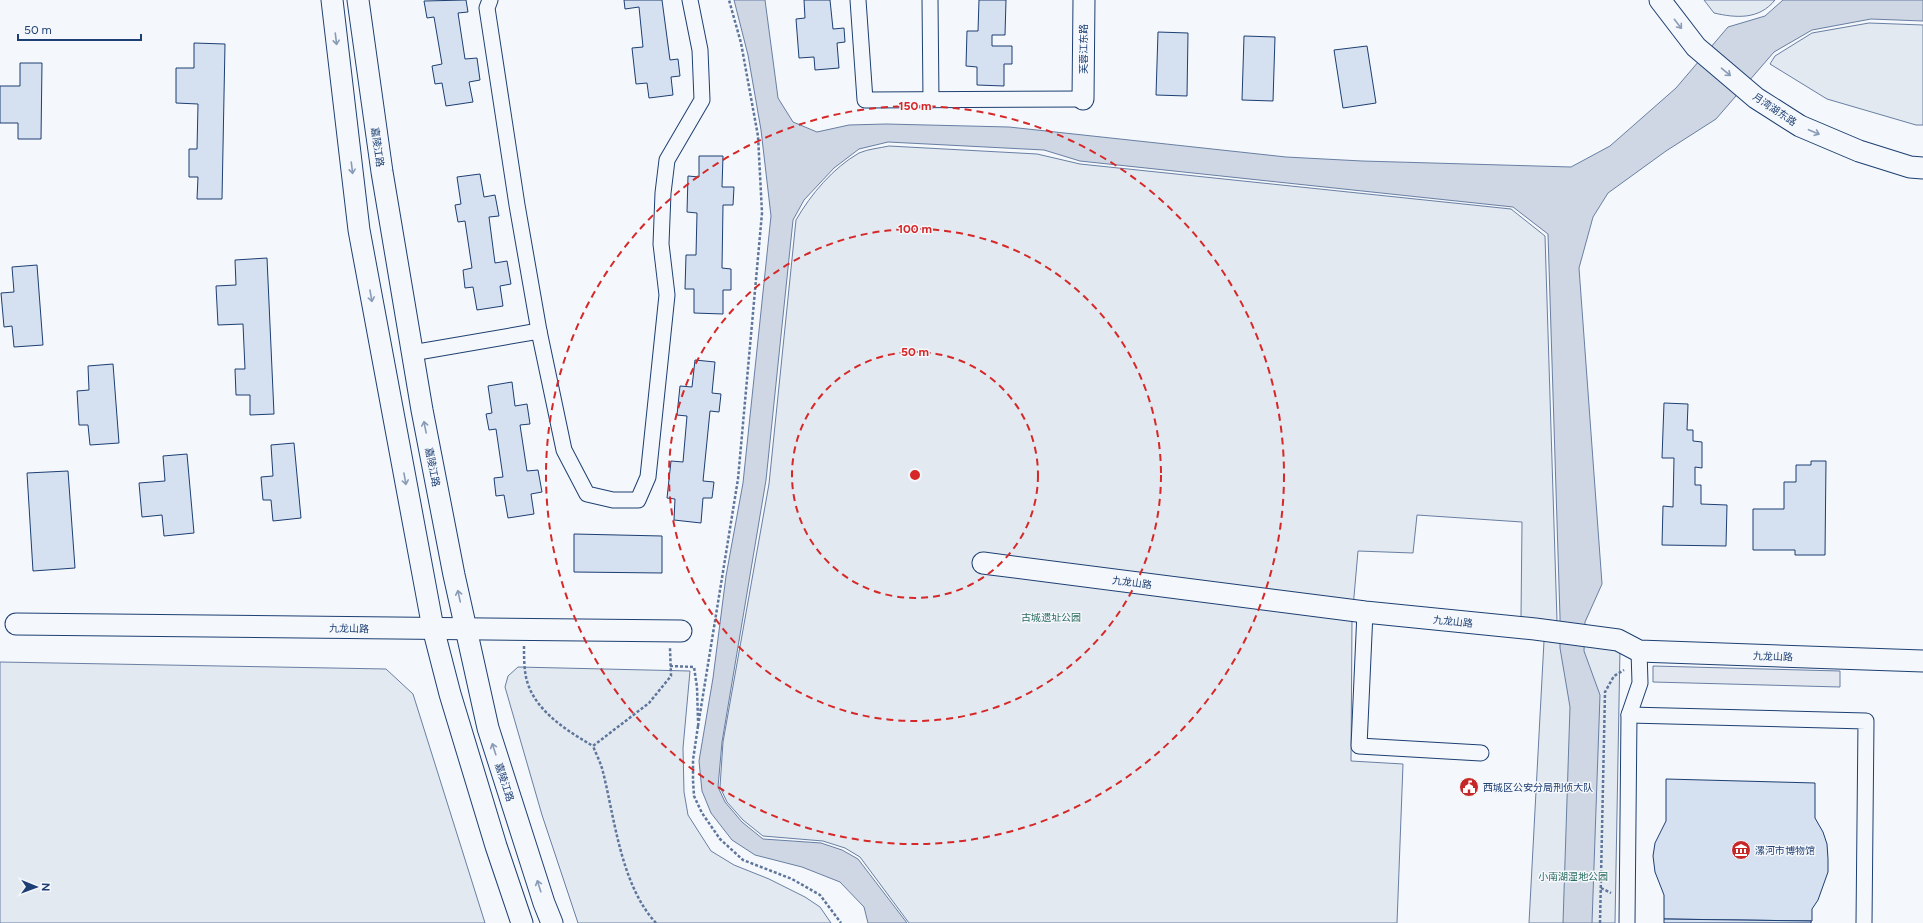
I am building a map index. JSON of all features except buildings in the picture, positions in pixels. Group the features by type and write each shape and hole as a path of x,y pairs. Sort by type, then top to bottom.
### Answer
{"street":[{"path":"332,0 359,230 432,628 450,694 496,846 522,923"},
{"name":"嘉陵江路","path":"358,0 382,172 412,353 466,628 488,728 552,923"},
{"path":"490,0 487,8 517,205 539,331 564,450 587,494 613,500 638,500 648,477 667,295 662,244 663,193 667,160 702,100 700,50 690,0"},
{"path":"858,0 865,100 1083,99"},
{"path":"930,0 931,100"},
{"name":"芙蓉江东路","path":"1083,99 1084,0"},
{"name":"月湾湖东路","path":"1660,0 1696,47 1756,98 1800,126 1860,151 1910,167 1923,168"},
{"path":"412,353 539,331"},
{"name":"九龙山路","path":"983,562 1365,612 1535,629 1618,640 1640,659 1923,661"},
{"path":"1365,612 1359,746 1481,753"},
{"name":"九龙山路","path":"16,624 524,628 675,631"},
{"path":"1627,923 1629,715 1640,683 1640,659"},
{"path":"1629,715 1866,721 1864,923"}],"path":[{"path":"729,0 741,43 758,136 762,214 738,480 698,726 693,760 692,780 694,796 702,813 720,839 744,860 792,879 820,896 841,923"},
{"path":"524,628 526,678 534,696 546,712 568,731 593,746 603,770 617,835 630,874 643,908 656,923"},
{"path":"593,746 649,703 671,676 670,666 675,631"},
{"path":"1600,923 1605,692 1614,676 1640,659"},
{"path":"670,666 694,667 697,687 698,726"}],"green space":[{"path":"1704,0 1775,0 1769,7 1754,14 1747,16 1731,16 1714,13"},
{"path":"1869,23 1923,25 1923,125 1916,125 1827,99 1770,64 1775,56 1812,33"},
{"name":"古城遗址公园","path":"889,146 1037,154 1080,164 1511,209 1545,236 1557,621 1521,617 1522,522 1417,515 1413,553 1358,551 1352,619 1351,761 1403,764 1397,923 909,923 860,857 845,848 823,841 763,836 743,820 727,802 720,787 723,742 769,484 796,220 823,182 840,166 859,153"},
{"name":"小南湖湿地公园","path":"1544,641 1620,648 1615,923 1529,923"},
{"path":"0,662 386,669 413,694 485,923 0,923"},
{"path":"518,667 690,671 683,748 684,792 688,815 711,851 734,865 769,879 805,897 820,907 831,923 578,923 542,815 505,687 508,676"}],"shaded area":[{"path":"734,0 765,0 778,98 793,122 817,132 849,125 886,124 1009,127 1286,157 1362,161 1571,167 1610,146 1676,88 1728,27 1765,16 1783,0 1923,0 1923,21 1871,19 1812,30 1774,52 1716,119 1666,151 1608,193 1593,217 1579,268 1602,584 1585,622 1584,651 1600,695 1592,923 1563,923 1570,707 1560,648 1548,234 1513,207 1080,161 1044,150 888,142 859,149 834,168 804,200 793,220 766,480 722,742 718,787 725,802 742,822 763,839 821,843 842,850 858,859 907,923 868,923 864,907 840,882 802,867 755,855 732,840 711,813 702,791 699,761 713,678 726,576 743,483 771,216 761,130 748,55"},
{"path":"1653,666 1840,671 1840,687 1653,682"}],"place":[{"name":"西城区公安分局刑侦大队","path":"1469,787"},
{"name":"漯河市博物馆","path":"1741,850"}]}
